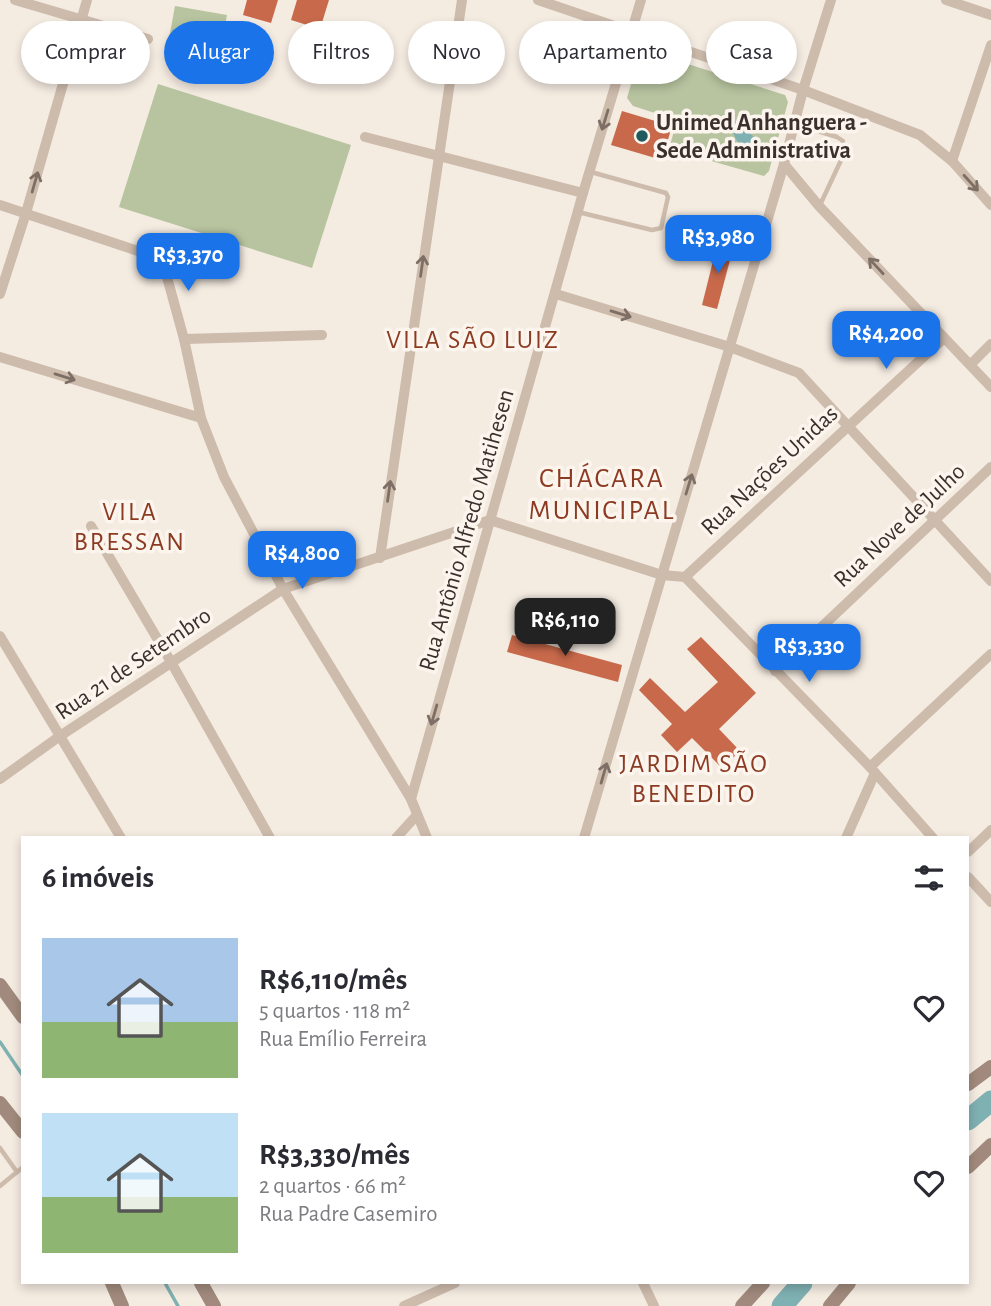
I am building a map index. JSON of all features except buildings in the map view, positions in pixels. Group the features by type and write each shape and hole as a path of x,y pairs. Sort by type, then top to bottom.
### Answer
{"main road":[{"path":"0,985 21,1014"},
{"path":"969,1083 991,1067"},
{"path":"0,1103 21,1129"},
{"path":"969,1166 991,1145"},
{"path":"112,1284 122,1306"},
{"path":"202,1284 214,1306"},
{"path":"742,1306 762,1284"},
{"path":"830,1306 848,1284"}],"street":[{"path":"15,0 88,21"},
{"path":"0,294 26,213 86,0"},
{"path":"380,558 462,0"},
{"path":"538,0 602,21"},
{"name":"Rua Antônio Alfredo Matihesen","path":"635,21 641,0"},
{"path":"585,836 831,0"},
{"path":"946,0 991,15"},
{"path":"952,161 991,45"},
{"path":"692,52 803,90 920,135 952,161 991,205"},
{"name":"Rua Antônio Alfredo Matihesen","path":"411,799 616,84"},
{"path":"366,137 583,193"},
{"path":"784,164 820,206 991,387"},
{"path":"0,205 162,259 184,339 201,418 224,477 283,589 411,799 426,836"},
{"path":"556,294 730,347 799,373 991,581"},
{"path":"184,339 322,335"},
{"name":"Rua Nações Unidas","path":"685,577 944,338"},
{"path":"971,364 991,344"},
{"path":"0,357 201,418"},
{"name":"Rua Nove de Julho","path":"775,671 991,467"},
{"path":"490,520 662,575 685,577 873,770 931,836"},
{"name":"Rua 21 de Setembro","path":"0,779 60,736 283,589 490,520"},
{"path":"90,526 171,662 269,836"},
{"path":"0,636 120,836"},
{"path":"847,836 873,770 991,654"},
{"path":"398,836 416,816"},
{"path":"969,851 991,830"},
{"path":"969,878 991,902"},
{"path":"404,1306 451,1284"},
{"path":"643,1284 654,1306"}],"lane":[{"path":"794,124 843,141 843,156 820,206"},
{"path":"578,212 652,230 661,228 668,197 666,193 590,172"},
{"path":"0,1148 17,1172"},
{"path":"0,1186 21,1169"}],"green space":[{"path":"175,6 227,15 226,21 172,21"},
{"path":"692,65 706,70 706,84 750,84 785,95 788,102 769,171 764,176 669,149 677,120 633,106 627,98 631,84 692,84"},
{"path":"158,84 351,145 312,268 119,207"}],"water":[{"path":"732,119 759,141 758,157 738,143 733,132"}],"waterway":[{"path":"0,1042 21,1073"},
{"path":"969,1119 991,1101"},
{"path":"166,1284 178,1306"},
{"path":"782,1306 801,1284"}],"place":[{"name":"Unimed Anhanguera - Sede Administrativa","path":"642,136"}],"district":[{"name":"VILA SÃO LUIZ","path":"473,339"},
{"name":"CHÁCARA MUNICIPAL","path":"602,493"},
{"name":"VILA BRESSAN","path":"130,526"},
{"name":"JARDIM SÃO BENEDITO","path":"694,778"}]}
